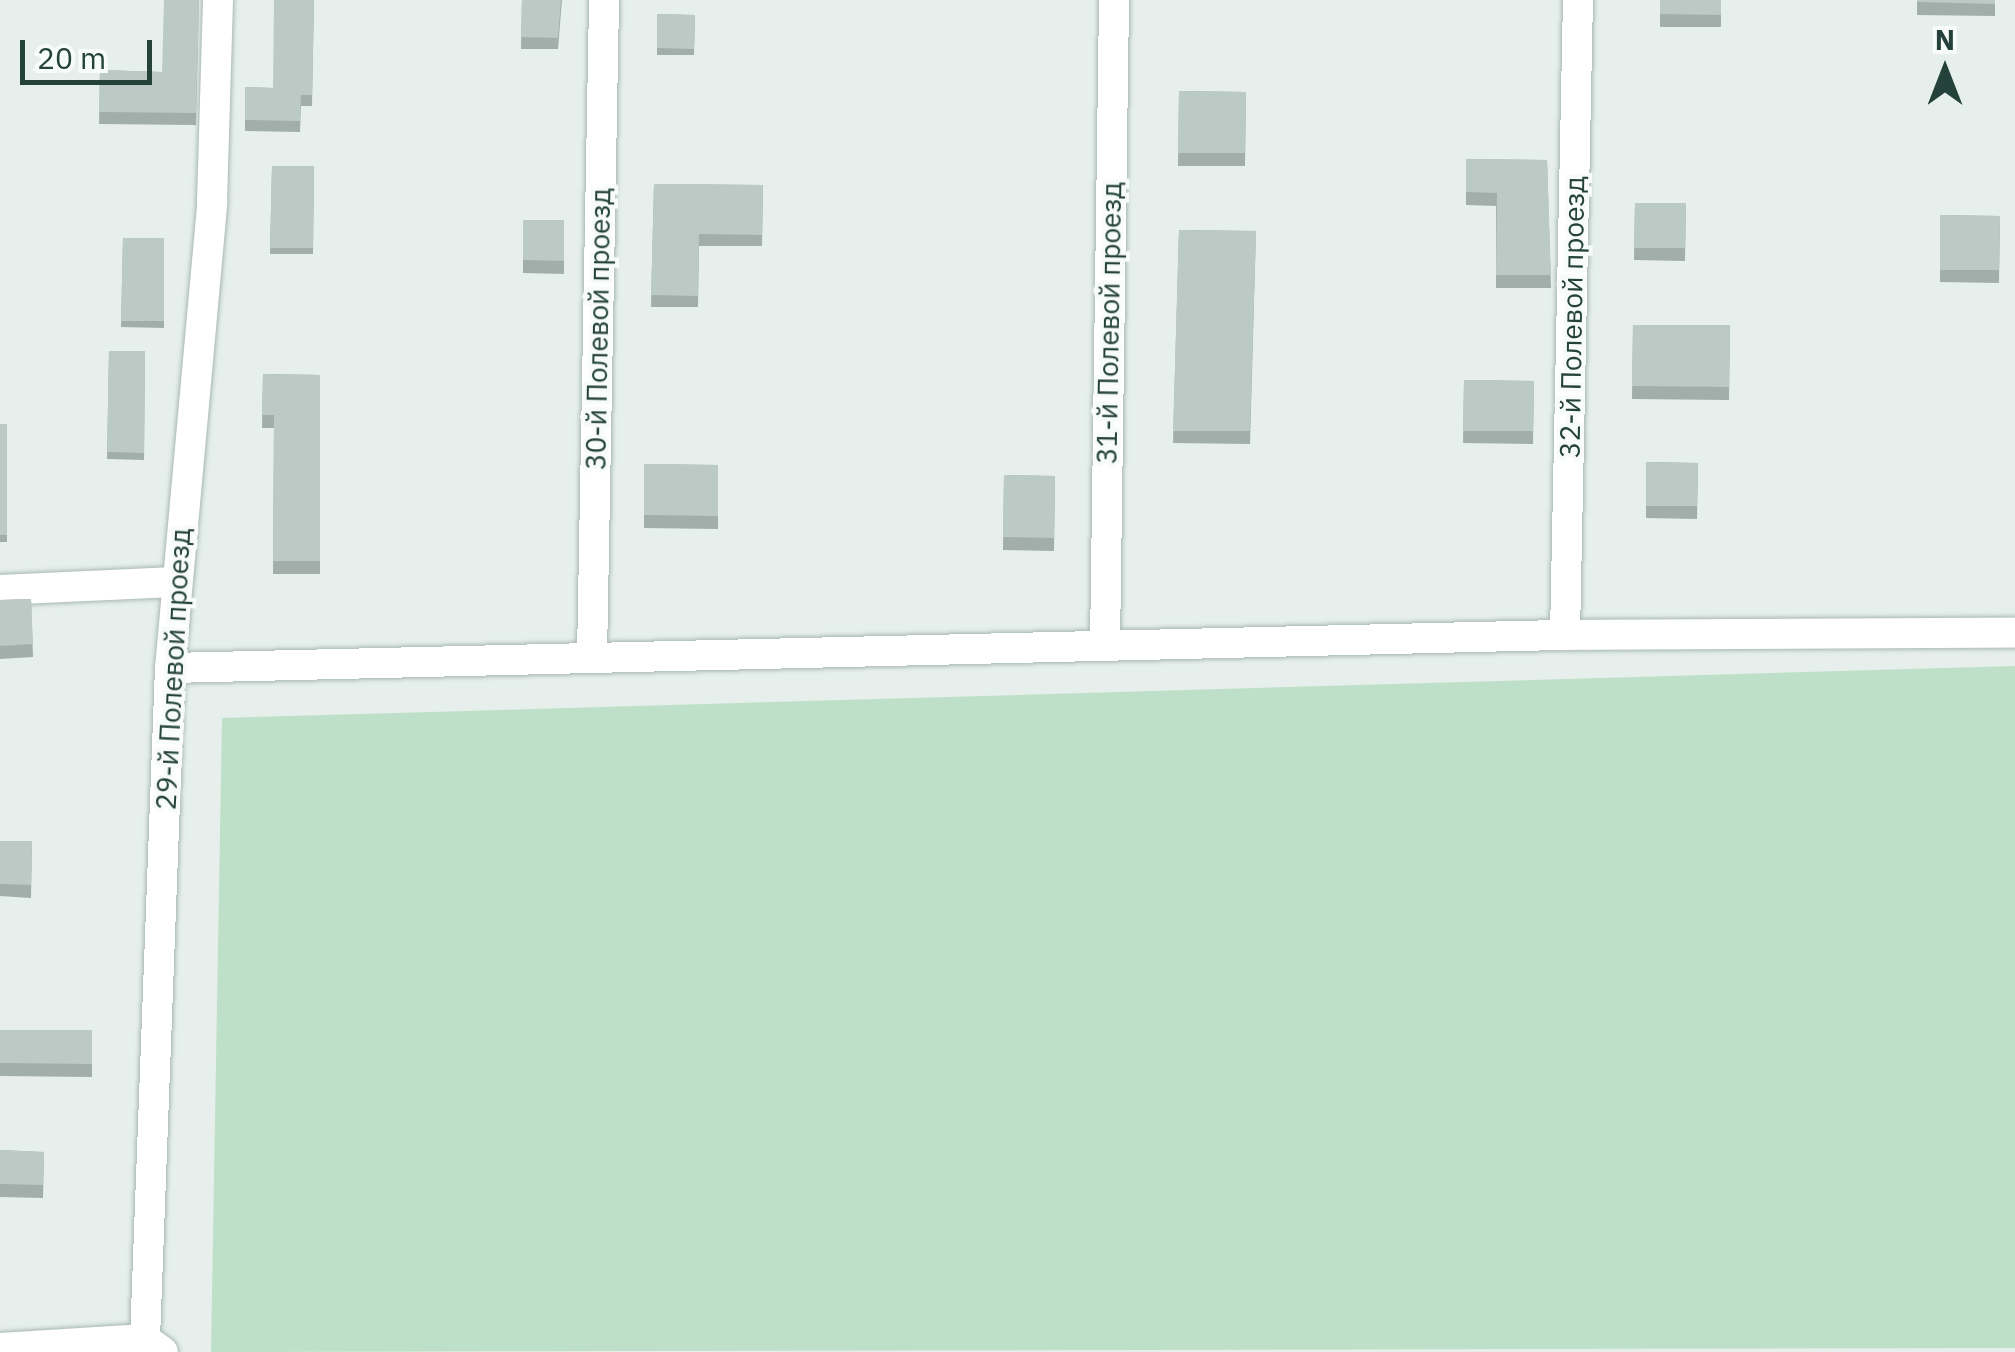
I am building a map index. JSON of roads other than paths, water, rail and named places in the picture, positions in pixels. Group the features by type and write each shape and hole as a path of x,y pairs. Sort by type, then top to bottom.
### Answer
{"street":[{"name":"29-й Полевой проезд","path":"154,1346 170,668 212,202 218,0"},
{"name":"30-й Полевой проезд","path":"592,657 604,0"},
{"name":"31-й Полевой проезд","path":"1105,646 1114,0"},
{"name":"32-й Полевой проезд","path":"1565,634 1578,0"},
{"path":"0,590 176,582"},
{"path":"170,668 1565,634 2015,633"},
{"path":"0,1348 154,1346"}]}
